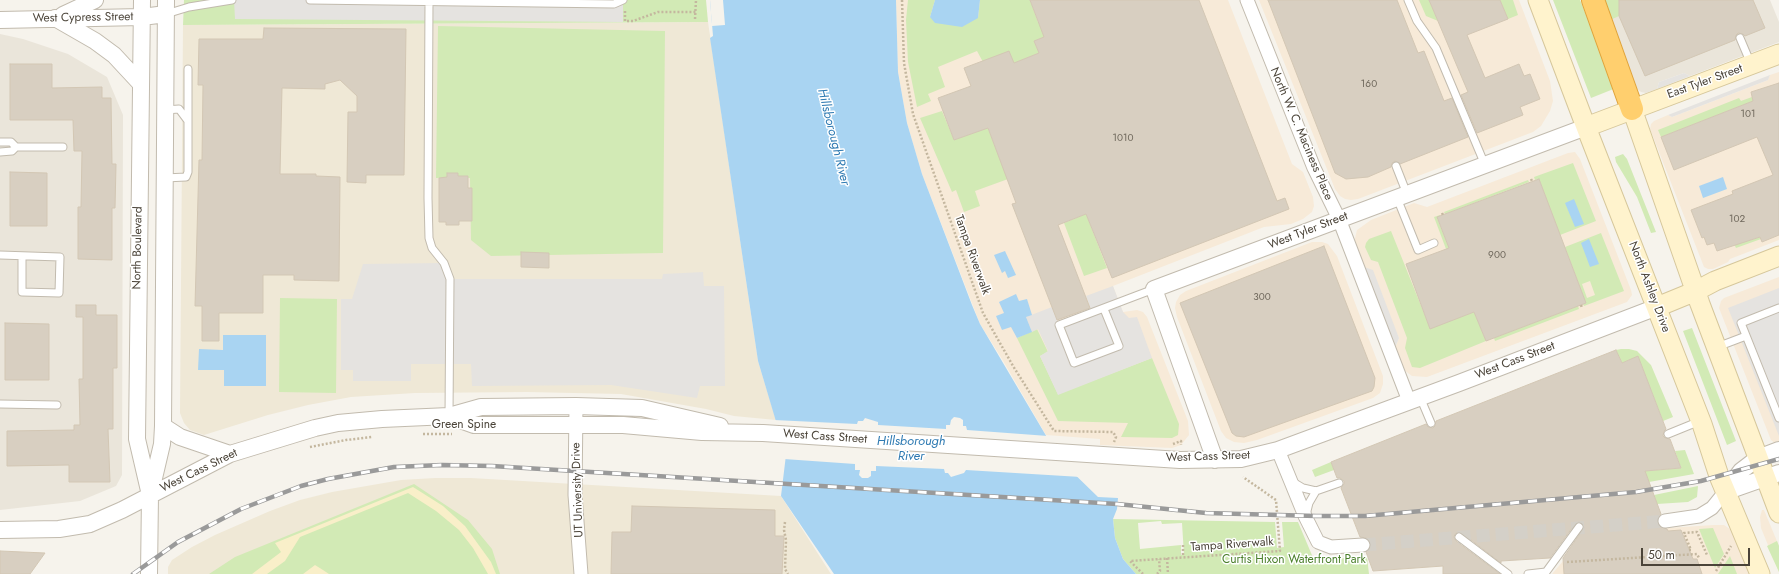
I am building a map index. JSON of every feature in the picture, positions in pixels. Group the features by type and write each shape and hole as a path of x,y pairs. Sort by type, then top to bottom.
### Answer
{"highway":[{"path":"1593,0 1632,109"}],"main road":[{"name":"North Ashley Drive","path":"1538,0 1701,421 1726,492 1760,574"},
{"name":"East Tyler Street","path":"1632,109 1779,54"},
{"name":"West Tyler Street","path":"1586,127 1632,109"},
{"path":"1632,109 1696,292 1758,458 1772,475 1779,513"},
{"name":"West Cass Street","path":"1657,307 1696,292 1715,281 1779,256"}],"street":[{"path":"55,18 96,0"},
{"name":"North Boulevard","path":"142,0 137,439 150,495 150,574"},
{"name":"North W. C. Maciness Place","path":"1247,0 1305,147 1339,220 1415,399"},
{"name":"West Cypress Street","path":"0,20 142,17 166,7"},
{"name":"North Boulevard","path":"150,495 162,444 163,426 166,7"},
{"path":"55,18 95,41 114,54 140,83"},
{"name":"West Tyler Street","path":"1154,289 1586,127"},
{"path":"1154,289 1215,460"},
{"name":"West Cass Street","path":"449,416 474,425 623,425 702,432 763,433 1180,460 1241,459 1278,450 1657,307"},
{"name":"West Cass Street","path":"0,530 59,529 90,524 230,454 314,428 338,423 382,419 449,416 481,407 576,406 642,408 716,425 763,433"},
{"name":"UT University Drive","path":"576,406 575,495 582,574"},
{"path":"163,426 180,437 230,454"},
{"path":"1278,450 1305,516 1318,542 1331,547 1363,546"},
{"path":"1665,521 1699,516 1712,508 1741,471 1758,458 1779,450"},
{"path":"1726,492 1772,475"}],"lane":[{"path":"166,7 189,7 232,0"},
{"path":"310,0 614,4 622,1"},
{"path":"1408,0 1416,21 1436,48 1485,165"},
{"path":"429,2 429,238 432,248 444,263 450,279 449,416"},
{"path":"1740,38 1751,65"},
{"path":"165,178 186,177 188,172 188,68"},
{"path":"165,110 178,109 188,122"},
{"path":"0,142 11,142 16,147"},
{"path":"0,152 12,151 16,147 63,147"},
{"path":"1396,166 1402,196 1418,250 1434,243"},
{"path":"0,255 60,257 59,293 22,292 22,256"},
{"path":"1104,309 1119,346 1074,364 1059,325 1154,289"},
{"path":"1779,308 1741,323 1779,418"},
{"path":"1717,348 1746,336"},
{"path":"1415,399 1431,423"},
{"path":"0,404 57,405"},
{"path":"1668,434 1701,421"},
{"path":"1290,480 1303,488 1316,491 1339,483"},
{"path":"1305,516 1309,503 1316,491"},
{"path":"1528,574 1546,572 1579,527"},
{"path":"1459,537 1508,574"}],"path":[{"path":"695,19 696,0"},
{"name":"Tampa Riverwalk","path":"902,0 904,63 912,114 983,313 1013,366 1054,431 1113,432 1116,437 1113,443"},
{"path":"622,1 625,11 625,21 633,21 658,12 696,12"},
{"name":"Green Spine","path":"421,434 460,434"},
{"path":"303,448 378,436"},
{"name":"Tampa Riverwalk","path":"1143,574 1130,561 1280,551 1276,500 1243,477"},
{"path":"785,522 785,569 788,574"},
{"path":"1689,550 1691,550 1684,533 1698,532 1707,555"},
{"path":"1716,572 1734,542"},
{"path":"1183,546 1183,555"},
{"path":"1567,562 1697,554 1699,558"},
{"path":"1167,558 1168,574"},
{"path":"1157,574 1160,571 1159,559"}],"shaded area":[{"path":"234,0 613,0 613,2 623,3 623,22 235,19"},
{"path":"896,0 1228,0 1292,164 1303,172 1313,197 1314,206 1312,212 1303,219 1291,224 1264,227 1113,286 1123,312 1137,310 1143,312 1147,317 1188,421 1189,435 1181,445 1172,448 1100,445 1100,439 1046,435 980,324 922,174 907,123 898,72"},
{"path":"1259,0 1519,0 1550,81 1553,101 1550,111 1541,126 1533,132 1358,199 1345,199 1340,196 1335,189"},
{"path":"1601,0 1770,0 1779,22 1779,42 1690,76 1684,73 1659,82 1657,89 1646,93 1641,92 1636,88"},
{"path":"708,22 758,361 776,420 734,416 706,409 621,394 527,392 415,393 351,397 308,405 268,415 204,435 190,430 184,423 180,413 183,25"},
{"path":"0,34 23,39 68,54 107,77 123,115 122,475 116,486 80,501 0,510"},
{"path":"1779,72 1779,240 1730,259 1728,262 1713,269 1708,269 1704,267 1650,129 1651,124 1654,121 1668,115 1672,117 1768,80 1770,75"},
{"path":"1684,73 1690,76 1657,89 1659,82"},
{"path":"1770,75 1768,80 1672,117 1668,115"},
{"path":"1575,152 1580,159 1631,290 1632,295 1627,302 1427,377 1412,376 1404,370 1395,348 1399,338 1364,267 1354,242 1357,230 1371,220 1414,203 1427,207 1568,153"},
{"path":"1312,242 1322,242 1328,244 1337,256 1383,376 1383,384 1380,393 1373,398 1257,440 1244,443 1234,442 1226,438 1221,431 1177,317 1175,308 1176,302 1180,295 1186,291"},
{"path":"444,263 451,279 662,279 663,274 703,272 704,286 724,286 725,386 700,386 697,398 611,385 472,386 471,364 411,364 411,381 353,381 353,370 341,370 341,299 352,299 363,264"},
{"path":"1364,267 1373,270 1399,338 1395,348"},
{"path":"1779,277 1779,443 1776,444 1771,440 1719,308 1721,301 1724,298"},
{"path":"1113,286 1123,312 1129,318 1137,317 1152,358 1058,395 1040,356 1048,351 1038,329 1032,332 1026,317 1052,307 1058,322 1091,310 1086,296"},
{"path":"1779,288 1779,436 1728,308"},
{"path":"471,478 781,496 831,574 168,574 168,567 172,560 192,547 215,535 270,511 300,500 332,492 401,480"},
{"path":"1762,510 1764,510 1779,546 1779,572 1761,528 1760,517"},
{"path":"1724,525 1733,531 1752,574 1552,574 1587,533"}],"green space":[{"path":"184,0 706,0 708,22 183,25"},
{"path":"908,0 935,0 930,17 978,18 980,0 1030,0 1038,22 1056,32 1034,41 1039,53 1014,63 983,62 977,51 938,67 945,87 928,94 931,101 917,107 908,62 906,20"},
{"path":"1419,0 1429,0 1438,21 1426,16"},
{"path":"1500,0 1513,0 1518,15 1508,19"},
{"path":"1553,0 1580,0 1616,88 1591,98"},
{"path":"1601,0 1619,0 1619,16 1608,21"},
{"path":"438,26 665,31 663,253 491,256 471,240 470,178 436,178"},
{"path":"975,96 1008,179 975,191 980,206 964,212 956,190 952,192 920,118 942,111 954,140 978,131"},
{"path":"1752,97 1753,101 1661,137 1658,130 1739,98 1741,101"},
{"path":"1623,154 1627,159 1656,232 1651,233 1637,197 1616,162 1615,157"},
{"path":"1573,163 1596,221 1560,235 1539,179 1535,180 1534,177"},
{"path":"1528,180 1529,182 1445,214 1444,212"},
{"path":"1086,214 1107,268 1084,276 1064,223"},
{"path":"1440,215 1437,218 1449,248 1446,249 1434,217"},
{"path":"1391,231 1430,328 1474,312 1486,341 1420,368 1412,367 1405,348 1407,338 1378,262 1371,260 1365,247 1369,239"},
{"path":"1601,233 1624,291 1584,306 1583,304 1586,303 1565,247","holes":["1590,281 1595,295 1587,298 1582,284"]},
{"path":"1750,236 1751,240 1760,237 1761,239 1736,248 1734,244"},
{"path":"280,298 337,299 336,393 279,392"},
{"path":"1578,306 1579,309 1495,341 1494,338"},
{"path":"1692,328 1736,441 1727,445 1683,331"},
{"path":"1037,329 1048,352 1040,356 1058,394 1152,358 1179,424 1178,435 1172,438 1121,437 1128,423 1058,421 1017,338"},
{"path":"1621,349 1637,351 1651,365 1673,417 1663,421 1638,357 1622,363 1616,350"},
{"path":"1685,450 1694,474 1649,482 1644,471 1681,468 1675,451"},
{"path":"1331,462 1334,470 1315,477 1312,470"},
{"path":"414,484 468,520 492,549 500,574 209,574 235,557"},
{"path":"1698,486 1697,497 1688,502 1657,504 1654,495"},
{"name":"Curtis Hixon Waterfront Park","path":"1113,519 1275,522 1277,548 1284,547 1282,522 1298,522 1314,560 1367,557 1369,574 1136,574 1123,559 1115,538","holes":["1161,521 1162,524 1182,523 1184,555 1181,555 1181,545 1140,549 1138,523"]},
{"path":"1713,528 1724,554 1715,568 1699,529"},
{"path":"1777,541 1779,546 1779,572 1767,546"},
{"path":"1730,556 1737,574 1718,574"}],"sand":[{"path":"413,487 443,506 465,526 491,562 496,574 488,574 473,548 459,530 436,511 408,493 300,537 285,561 267,574 252,574 281,552 275,543"},
{"path":"315,565 323,570 329,574 303,574"}],"water":[{"name":"Hillsborough River","path":"710,0 896,0 898,72 907,123 922,174 972,305 980,324 1061,461 1098,497 1118,498 1117,509 1113,519 1115,538 1123,559 1136,574 834,574 781,496 786,455 758,361 710,38 713,36"},
{"path":"935,0 980,0 978,18 962,27 935,23 930,17"},
{"path":"1723,177 1727,189 1703,198 1699,186"},
{"path":"1574,199 1584,224 1575,227 1565,203"},
{"path":"1589,239 1599,264 1590,267 1581,243"},
{"path":"1005,251 1016,275 1008,278 1005,271 1002,273 994,255"},
{"path":"1016,294 1019,301 1027,299 1032,315 1026,317 1032,332 1017,338 1011,327 1002,330 996,316 1004,313 999,302"},
{"path":"223,335 266,335 266,386 224,386 224,370 198,370 199,349 223,350"}],"pier":[{"path":"710,0 723,0 725,25 712,26"},
{"path":"954,417 963,420 963,426 966,426 967,430 1048,436 1063,459 1081,477 966,470 964,473 951,477 948,473 945,473 944,469 876,466 876,471 871,471 871,476 868,478 862,478 859,475 860,470 855,470 855,464 784,459 774,420 857,424 858,421 863,421 865,418 878,422 878,425 946,429 946,425 950,425 951,420"}],"building":[{"path":"1030,0 1199,0 1277,201 1285,198 1289,209 1112,278 1086,214 1058,225 1090,308 1057,320 1012,204 1016,203 988,128 954,140 938,98 971,86 964,68 1009,51 1014,63 1039,53 1034,41 1044,37"},
{"path":"1268,0 1397,0 1418,53 1424,51 1444,101 1452,98 1468,137 1400,164 1395,161 1392,163 1391,167 1368,177 1346,179 1335,173"},
{"path":"1429,0 1500,0 1508,19 1467,35 1485,78 1519,64 1524,76 1530,74 1540,99 1520,107 1523,115 1477,133 1461,95 1468,92"},
{"path":"1619,0 1753,0 1765,28 1745,36 1738,33 1735,40 1645,76 1619,16"},
{"path":"264,28 406,29 404,175 366,175 366,183 347,182 348,112 357,112 357,96 340,80 325,84 325,89 282,88 280,174 316,174 316,176 340,177 339,281 294,280 294,275 263,275 263,313 219,313 219,341 202,341 202,306 195,306 199,160 202,160 203,85 198,85 199,39 263,39"},
{"path":"10,64 52,64 52,88 102,87 102,98 111,98 112,164 116,164 115,208 112,208 112,260 78,259 78,207 81,207 82,151 74,151 73,120 10,120"},
{"path":"1779,83 1779,235 1762,242 1760,237 1717,251 1714,243 1707,245 1704,237 1702,238 1691,210 1733,194 1732,191 1773,175 1757,137 1674,170 1661,137 1753,101 1751,92"},
{"path":"10,172 47,173 47,226 10,226"},
{"path":"447,173 458,173 458,176 468,176 468,188 472,188 472,221 459,221 459,225 446,225 446,222 439,222 439,178 447,177"},
{"path":"1539,179 1586,303 1486,341 1474,312 1430,329 1406,264 1449,248 1437,217"},
{"path":"1324,246 1375,378 1374,387 1372,391 1244,437 1236,436 1232,433 1180,303"},
{"path":"521,252 549,253 549,268 521,267"},
{"path":"76,305 96,305 96,315 117,315 117,368 113,368 113,429 108,429 110,482 69,482 69,465 7,466 7,431 74,430 74,425 80,425 79,379 83,379 83,317 76,317"},
{"path":"5,323 49,324 49,380 5,380"},
{"path":"1616,350 1622,363 1638,356 1666,429 1663,436 1670,439 1681,468 1645,471 1661,514 1657,523 1659,526 1667,529 1668,531 1681,530 1693,559 1697,559 1702,574 1564,574 1563,558 1584,528 1582,523 1579,522 1575,524 1550,558 1501,561 1501,563 1462,533 1459,532 1455,534 1454,537 1456,541 1500,574 1443,574 1443,566 1373,571 1366,552 1370,548 1370,541 1366,538 1360,537 1341,488 1344,481 1337,478 1331,462 1426,424 1428,427 1433,428 1436,421"},
{"path":"632,506 775,510 775,536 784,536 782,574 611,574 612,532 631,532"},
{"path":"0,551 45,553 30,574 0,574"}],"tunnel":[{"path":"1363,545 1665,521"}],"railway":[{"path":"133,574 178,542 241,509 301,486 328,479 394,467 442,465 492,466 1117,504 1206,513 1365,516 1636,492 1701,481 1779,459"}]}
